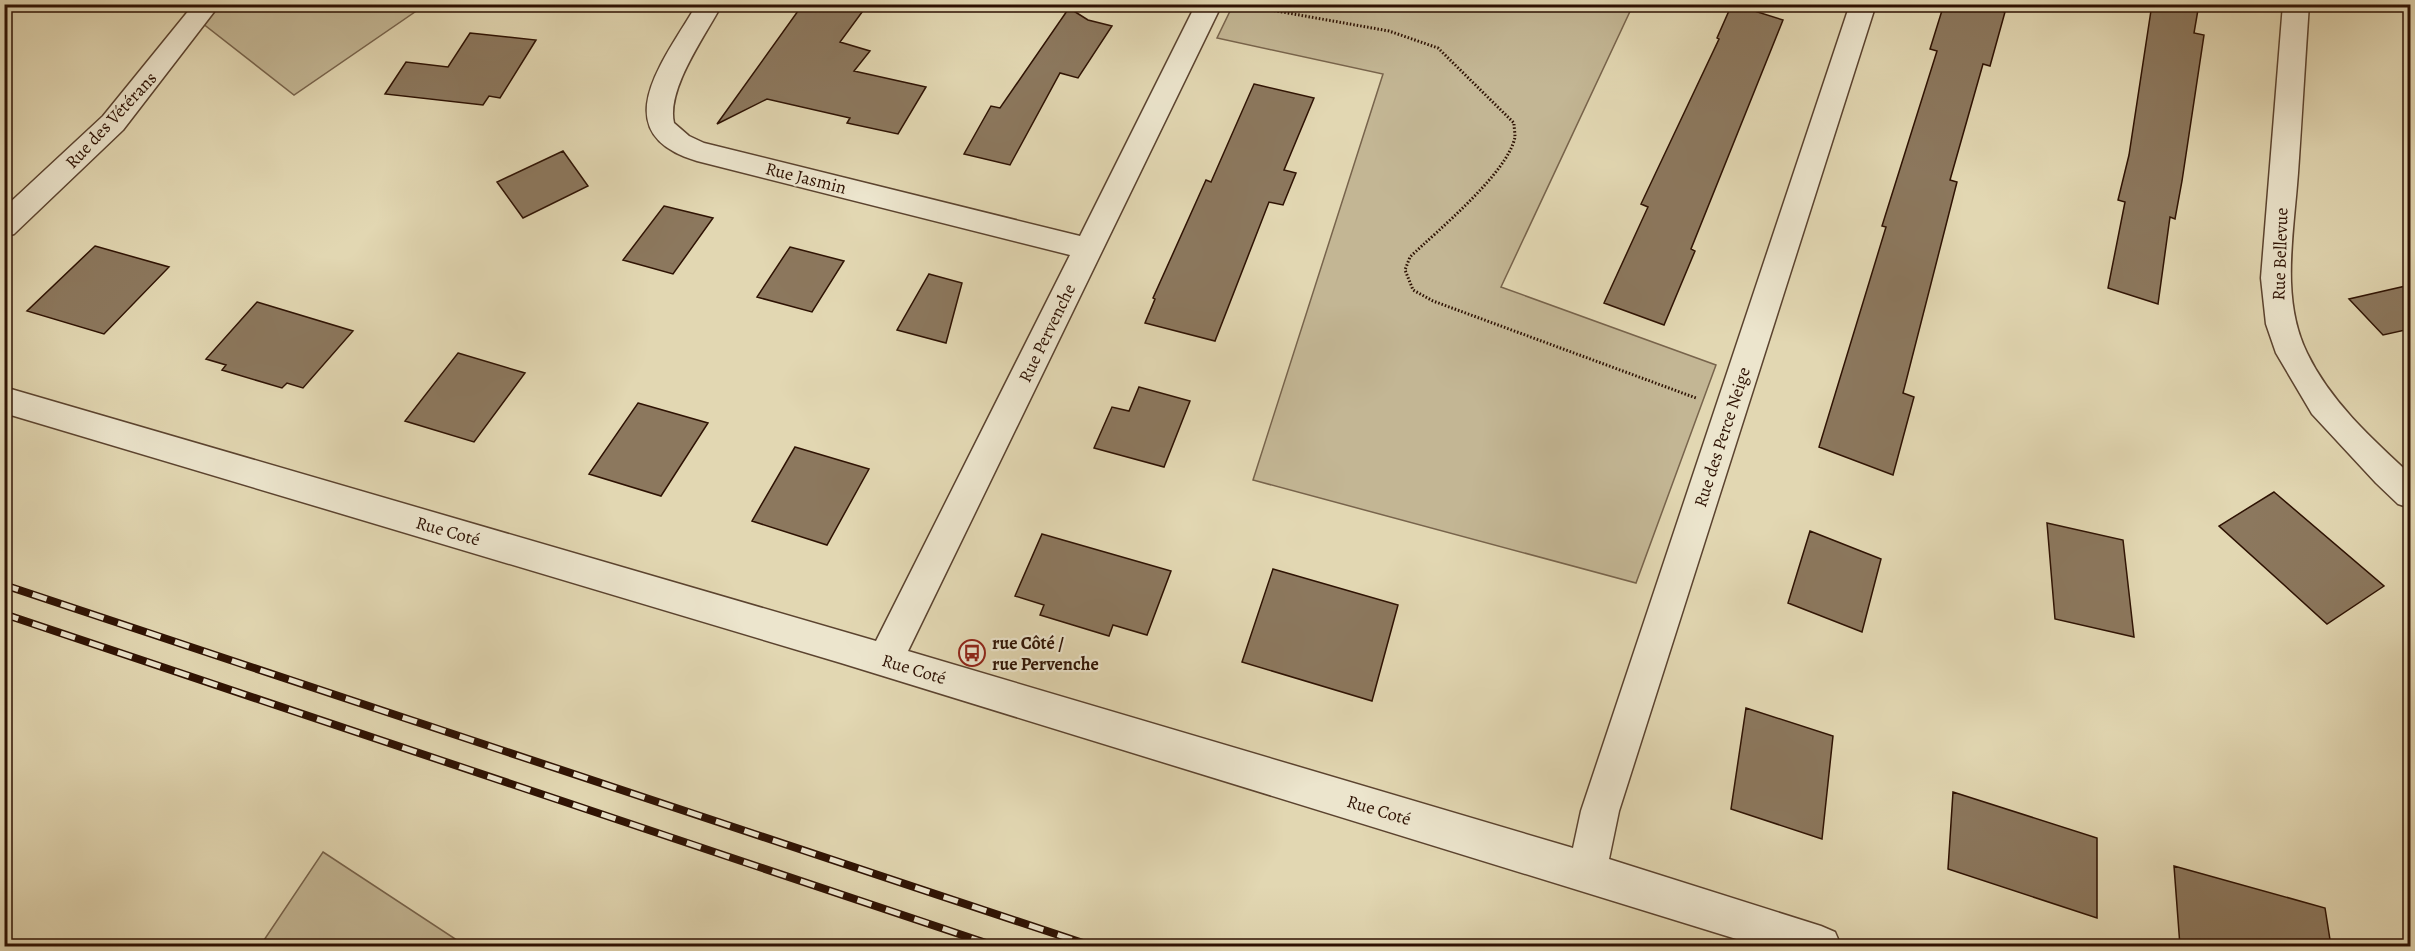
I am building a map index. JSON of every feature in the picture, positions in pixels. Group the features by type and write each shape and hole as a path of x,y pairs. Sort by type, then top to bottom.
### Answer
{"street":[{"name":"Rue des Vétérans","path":"4,226 113,123 208,4"},
{"name":"Rue Jasmin","path":"710,4 663,90 657,106 664,130 677,143 697,151 1089,249"},
{"name":"Rue Pervenche","path":"885,661 1209,4"},
{"name":"Rue des Perce Neige","path":"1587,872 1600,811 1863,4"},
{"name":"Rue Bellevue","path":"2296,4 2276,292 2278,309 2294,356 2325,406 2360,447 2410,494"},
{"name":"Rue Coté","path":"4,400 885,661 1587,872 1821,946"}],"path":[{"path":"1242,4 1389,31 1438,48 1514,123 1518,130 1501,166 1410,257 1405,270 1413,290 1433,301 1730,411"}],"shaded area":[{"path":"179,5 425,5 294,95"},
{"path":"1233,5 1633,5 1501,287 1716,365 1636,583 1253,480 1383,74 1217,38"},
{"path":"323,852 466,946 260,946"}],"building":[{"path":"803,4 868,4 840,42 870,51 854,71 926,87 898,134 847,123 850,118 767,99 717,124"},
{"path":"1732,4 1783,20 1691,249 1695,251 1664,325 1604,303 1648,207 1641,204 1719,39 1717,38"},
{"path":"1944,4 1979,4 2005,12 1990,66 1983,64 1950,180 1957,182 1903,393 1914,397 1893,475 1819,447 1886,227 1882,226 1937,51 1930,49"},
{"path":"2152,4 2199,4 2194,33 2204,35 2182,181 2175,219 2170,217 2158,304 2108,288 2125,202 2118,200 2129,155"},
{"path":"1069,8 1088,20 1112,26 1078,78 1060,73 1010,165 964,154 991,106 1000,108"},
{"path":"470,33 536,40 500,98 489,96 483,105 385,94 406,62 448,67"},
{"path":"1254,84 1314,98 1284,170 1296,173 1283,205 1269,202 1215,341 1145,323 1155,299 1153,298 1206,180 1211,182"},
{"path":"563,151 588,186 523,218 497,182"},
{"path":"664,206 713,218 673,274 623,260"},
{"path":"95,246 169,267 104,334 27,311"},
{"path":"790,247 844,261 812,312 757,297"},
{"path":"929,274 962,283 946,343 897,330"},
{"path":"2410,285 2410,329 2383,335 2349,299"},
{"path":"257,302 353,331 303,388 287,383 282,388 222,370 226,365 206,359"},
{"path":"458,353 525,373 474,442 405,421"},
{"path":"1139,387 1190,401 1164,467 1094,448 1112,407 1129,411"},
{"path":"638,403 708,423 661,496 589,474"},
{"path":"795,447 869,469 827,545 752,521"},
{"path":"2274,492 2384,586 2327,624 2219,526"},
{"path":"2047,523 2123,540 2134,637 2055,619"},
{"path":"1810,531 1881,559 1862,632 1788,603"},
{"path":"1042,534 1171,571 1147,635 1113,625 1109,636 1040,615 1044,605 1015,596"},
{"path":"1273,569 1398,605 1372,701 1242,662"},
{"path":"1746,708 1833,736 1822,839 1731,809"},
{"path":"1953,792 2097,838 2097,918 1948,869"},
{"path":"2174,866 2325,908 2331,946 2180,946"}],"railway":[{"path":"4,585 1092,946"},
{"path":"4,614 995,946"}],"place":[{"name":"rue Côté / rue Pervenche","path":"972,653"}]}
